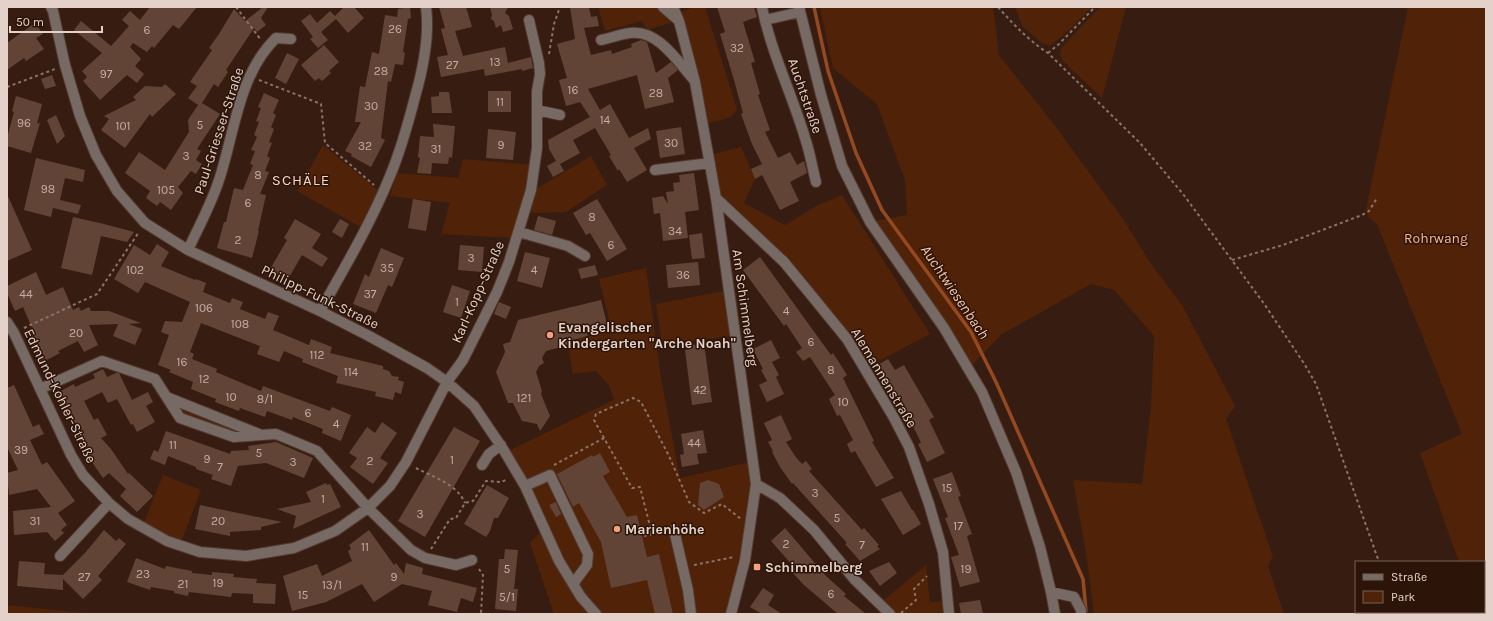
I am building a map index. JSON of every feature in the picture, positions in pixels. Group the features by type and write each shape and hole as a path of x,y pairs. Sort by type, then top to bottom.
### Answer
{"street":[{"path":"320,311 363,233 383,192 406,131 420,80 426,46 426,7"},
{"path":"663,7 679,21"},
{"name":"Am Schimmelberg","path":"673,7 679,21 695,82 710,163 756,484 745,554 731,614"},
{"name":"Auchtstraße","path":"762,7 765,20 806,139 816,182"},
{"name":"Philipp-Funk-Straße","path":"55,8 65,65 80,116 96,155 117,191 145,223 188,250 320,311 427,368 447,382 474,406 501,445 525,486 558,561 581,597 596,614"},
{"path":"765,20 799,10 821,95 842,166 870,222 944,328 982,392 1016,472 1040,547 1055,614"},
{"name":"Karl-Kopp-Straße","path":"447,382 463,360 497,292 519,232 530,190 537,148 537,90 540,74 539,63 529,20"},
{"path":"600,40 641,32 653,36 662,43 695,82"},
{"path":"266,47 276,38 291,39"},
{"name":"Paul-Griesser-Straße","path":"188,250 213,197 220,178 244,90 258,59 266,47"},
{"path":"537,110 560,115"},
{"path":"655,170 710,163"},
{"name":"Alemannenstraße","path":"716,198 784,262 816,301 846,340 894,418 908,447 919,476 943,552 949,614"},
{"path":"519,232 568,246 585,256"},
{"name":"Edmund-Kohler-Straße","path":"7,322 14,333 71,455 83,475 109,503 128,519 167,541 200,552 246,556 294,548 335,531 368,508 390,486 406,462 447,382"},
{"path":"40,389 102,361 155,379 169,398 180,418 234,437 276,434 317,451 368,508 411,550 425,558 456,565 472,560"},
{"path":"482,464 489,454 501,445"},
{"path":"525,486 550,475 588,554 587,565 573,584"},
{"path":"756,484 780,498 814,530 856,580 890,614"},
{"path":"60,556 109,503"},
{"path":"674,530 688,590 691,614"},
{"path":"1051,592 1074,597 1081,610 1081,614"}],"path":[{"path":"236,7 266,47"},
{"path":"549,55 554,24 560,7"},
{"path":"998,7 1034,44 1048,53 1140,143 1183,194 1265,305 1316,384 1379,561"},
{"path":"1048,53 1059,44 1095,7"},
{"path":"7,87 65,65"},
{"path":"250,76 321,104 325,143 383,192"},
{"path":"1232,260 1283,245 1362,215 1369,211 1377,198"},
{"path":"14,333 98,294 145,223"},
{"path":"652,534 640,487 632,488 594,420 596,414 633,398 640,402 669,456 689,502 704,513 722,504 749,526"},
{"path":"550,475 551,467 604,438"},
{"path":"406,462 455,488 462,495 465,503"},
{"path":"425,558 450,519 456,518 465,503 473,501 486,481 501,482 518,474"},
{"path":"644,536 674,530"},
{"path":"683,567 745,554"},
{"path":"472,560 484,575 481,614"},
{"path":"900,614 916,600 914,589 927,576"}],"green space":[{"path":"598,7 667,7 673,22 647,30 642,21 605,31"},
{"path":"695,7 705,7 737,109 731,117 705,124 679,12"},
{"path":"820,7 993,7 999,55 1056,127 1123,219 1151,264 1182,305 1235,406 1226,419 1273,557 1268,566 1284,614 1094,614 1086,553 1073,480 1142,484 1151,407 1154,336 1114,290 1091,284 1002,334 968,369 870,222 907,215 905,180 877,104 833,68"},
{"path":"1015,7 1092,7 1069,30 1050,46 1042,43 1022,26"},
{"path":"1100,7 1126,7 1102,98 1063,61 1060,55 1061,48"},
{"name":"Rohrwang","path":"1408,7 1486,7 1486,614 1477,614 1485,613 1485,561 1459,561 1420,453 1462,434 1377,224 1369,218 1366,209"},
{"path":"323,145 380,192 362,228 297,191"},
{"path":"741,147 755,179 744,203 785,225 818,205 842,195 930,334 869,366 850,336 718,196 710,155"},
{"path":"591,156 607,185 566,212 528,213 533,191"},
{"path":"463,159 533,165 513,238 441,234 450,203 390,196 397,173 458,178"},
{"path":"646,268 661,378 680,478 750,462 753,484 743,560 728,614 599,614 582,595 508,451 614,400 609,385 596,371 573,374 568,345 569,341 612,331 599,279"},
{"path":"724,291 730,336 662,345 656,304"},
{"path":"169,398 261,435 234,437 180,418"},
{"path":"163,475 201,490 181,542 143,525"},
{"path":"542,530 592,614 554,614 530,543"},
{"path":"926,565 930,602 948,601 949,614 890,614 879,604"},
{"path":"7,605 94,614 7,614"}],"building":[{"path":"150,7 197,7 179,29 173,25 154,48 152,46 147,52 133,43 130,47 141,59 135,66 144,74 137,83 127,75 100,100 83,81 87,77 82,71 102,53 74,30 81,21 111,46 129,26 122,20 130,11 140,20"},
{"path":"263,7 268,7 261,18 266,25 257,32 254,28 226,70 228,72 218,87 214,84 202,103 220,114 197,149 201,151 196,160 202,164 196,174 191,171 178,187 183,193 171,210 160,202 157,206 146,198 150,191 125,173 139,152 165,170 189,132 188,120 198,105 188,98 197,86 190,82 212,50 209,48 234,9 245,21"},
{"path":"344,7 354,7 364,18 348,33 336,19 321,32 328,40 318,48 310,39 313,37 301,21 310,14 317,23 330,11 335,16"},
{"path":"410,7 411,18 408,19 403,52 405,53 403,65 395,64 391,82 388,81 381,138 385,140 371,167 345,151 361,122 355,122 360,86 365,87 372,52 379,54 385,15 397,17 398,9"},
{"path":"439,7 466,7 472,27 455,31 463,56 505,47 508,63 531,57 533,68 485,76 484,69 441,77 437,57 448,55 441,29 445,28"},
{"path":"490,7 508,7 505,13 509,16 513,29 503,32 501,25 496,28 494,21 491,19 492,15"},
{"path":"570,7 589,7 591,17 597,16 599,26 584,28 591,55 611,50 612,54 632,47 631,44 641,40 647,42 656,73 671,62 678,70 668,78 674,102 645,109 637,75 588,89 600,110 610,104 629,138 648,128 651,139 634,148 647,170 627,182 609,156 611,155 595,128 573,140 580,153 560,164 564,171 553,177 547,166 556,161 549,149 548,140 590,117 580,102 566,106 559,80 567,78 557,44 575,39"},
{"path":"717,7 754,7 757,17 743,22 755,62 751,63 760,94 758,95 770,130 765,132 778,158 790,152 797,165 804,161 807,173 790,182 799,201 780,210 762,175 755,179 751,169 762,164 752,144 741,114 743,113 720,34 725,32"},
{"path":"35,23 43,34 36,38 44,49 26,61 24,58 7,70 7,43"},
{"path":"324,45 339,62 329,71 331,73 322,81 319,78 315,81 301,65"},
{"path":"287,53 299,59 286,84 275,78"},
{"path":"52,75 56,86 45,89 41,79"},
{"path":"165,84 176,94 152,117 150,114 125,148 101,130 109,119 104,116 136,100 133,97 145,86 162,87"},
{"path":"488,91 511,91 511,112 488,112"},
{"path":"439,92 449,92 452,113 432,113 431,97 439,96"},
{"path":"264,93 279,100 273,113 276,115 271,127 274,129 269,142 272,143 267,156 270,158 265,171 269,172 260,194 266,195 252,258 217,248 224,222 226,222 234,188 243,190 253,165 250,164 255,151 251,150 257,137 254,135 259,122 256,121 261,108 258,107"},
{"path":"16,96 42,104 37,124 40,123 31,153 7,146 7,138 14,112 12,111"},
{"path":"56,115 65,136 57,144 47,120"},
{"path":"433,124 455,126 452,158 449,157 448,164 432,163 431,174 417,173 420,158 418,157 420,136 434,137"},
{"path":"681,127 685,154 660,158 656,131"},
{"path":"488,129 516,132 513,160 486,158"},
{"path":"36,158 85,170 83,182 65,178 60,200 81,205 78,214 53,208 51,217 24,210"},
{"path":"694,173 699,210 685,212 688,238 663,241 660,213 654,214 652,198 663,196 668,204 666,192 674,191 673,183 680,182 679,175"},
{"path":"7,194 32,250 7,261"},
{"path":"413,199 431,202 426,231 408,228"},
{"path":"597,199 627,249 607,261 590,233 586,235 573,213"},
{"path":"538,216 556,221 552,235 534,230"},
{"path":"73,217 134,232 127,242 101,236 92,275 61,268"},
{"path":"295,219 321,234 312,248 328,258 322,267 302,255 287,281 269,271 287,240 284,238"},
{"path":"340,219 349,224 342,238 332,232"},
{"path":"702,233 705,258 692,259 689,235"},
{"path":"157,244 169,252 161,266 206,283 203,292 230,303 232,298 243,302 240,309 265,319 268,312 279,316 273,330 309,345 311,339 332,347 330,353 383,366 383,369 389,371 392,376 399,377 398,380 404,382 401,394 395,392 393,400 375,396 376,392 336,383 338,376 302,362 303,359 284,351 279,362 257,354 260,346 201,323 190,352 194,354 192,359 217,369 216,372 261,391 263,386 330,411 332,407 351,415 341,441 322,433 323,429 293,417 292,420 267,411 265,417 240,408 239,411 215,402 216,399 191,389 193,382 169,372 171,370 158,365 169,335 161,332 165,321 182,322 190,302 145,282 138,293 114,279 134,245 150,255"},
{"path":"460,245 484,247 482,272 458,270"},
{"path":"381,248 404,258 392,287 388,285 376,313 353,304 365,274 369,277"},
{"path":"525,252 550,258 542,288 517,281"},
{"path":"760,257 831,355 833,353 847,375 843,378 874,441 872,442 894,478 876,487 855,451 851,453 847,444 853,440 840,415 837,416 829,399 835,395 810,357 803,361 796,352 802,348 786,324 784,326 743,270"},
{"path":"698,262 700,285 668,288 666,265"},
{"path":"595,265 598,275 581,279 578,269"},
{"path":"36,272 46,295 63,287 73,310 79,307 81,311 89,307 91,311 109,311 141,323 129,324 142,329 135,345 113,336 118,324 89,325 98,345 84,352 78,341 58,351 60,353 41,363 32,344 36,342 30,331 33,330 23,307 15,311 7,293 7,286"},
{"path":"452,285 470,291 461,318 443,312"},
{"name":"Evangelischer Kindergarten \"Arche Noah\"","path":"601,300 608,328 587,333 588,336 569,341 568,345 546,351 542,358 544,363 539,366 536,372 542,391 541,394 550,416 540,431 537,424 522,421 513,403 508,403 496,372 505,352 503,344 510,342 518,320"},
{"path":"499,302 511,307 506,319 494,314"},
{"path":"771,340 780,358 772,362 779,375 776,377 784,394 767,402 759,385 767,381 753,349"},
{"path":"704,343 712,402 692,405 685,350 693,348 693,345"},
{"path":"888,359 895,370 904,365 934,417 929,420 945,453 927,462 918,444 921,443 918,436 898,399 895,401 880,374 882,373 878,365"},
{"path":"103,369 107,377 119,373 132,400 148,392 153,402 146,406 155,422 137,432 133,424 131,425 117,399 108,403 102,392 84,401 94,420 98,418 107,435 101,438 111,449 128,474 129,473 153,496 137,512 120,496 126,489 109,473 103,478 87,455 74,430 77,428 68,410 64,412 55,394 74,384 75,387 95,378 93,374"},
{"path":"14,385 33,427 39,424 44,434 30,440 42,465 47,462 75,501 58,513 67,525 61,530 64,533 55,541 47,532 14,535 13,511 51,507 37,489 9,495 7,473 18,470 7,447 7,388"},
{"path":"781,415 792,439 786,442 795,456 802,464 806,461 812,469 809,471 862,530 864,528 879,545 877,546 880,549 860,561 845,544 847,543 793,483 792,484 772,452 773,451 768,442 772,440 764,423"},
{"path":"382,422 397,433 380,458 388,463 373,484 350,467 357,458 349,453 367,427 375,433"},
{"path":"454,427 480,441 425,537 398,521"},
{"path":"703,430 707,453 697,454 699,464 682,467 680,455 684,454 681,434"},
{"path":"166,431 230,454 231,451 249,450 248,446 276,442 313,458 304,478 266,463 238,466 231,486 211,479 213,475 168,456 165,465 150,459 154,450 158,452"},
{"name":"Marienhöhe","path":"600,453 610,472 603,476 627,517 637,515 647,557 659,554 673,614 655,614 647,580 611,588 601,542 579,503 573,507 557,474 592,455 593,457"},
{"path":"952,472 961,496 958,497 972,534 967,536 980,582 960,587 951,557 959,555 945,518 948,517 933,479"},
{"path":"708,480 719,484 724,497 704,510 698,505 700,483"},
{"path":"326,483 327,485 330,484 341,507 293,529 296,516 277,509 311,502 306,492"},
{"path":"487,485 509,498 498,518 494,518 490,531 486,537 464,524"},
{"path":"901,491 921,524 903,535 881,499"},
{"path":"556,502 561,514 556,517 549,505"},
{"path":"200,505 282,522 261,527 261,530 230,532 230,536 195,529"},
{"path":"785,528 826,576 846,594 844,596 866,614 838,614 804,585 791,571 795,568 771,541"},
{"path":"104,530 116,541 119,538 126,544 98,576 102,580 83,599 63,579 63,590 17,586 19,561 45,563 44,574 63,575 85,553"},
{"path":"369,530 394,565 396,563 404,574 406,563 423,568 422,574 477,588 473,602 461,598 457,612 428,605 432,591 402,584 374,602 362,584 326,602 292,611 283,576 317,564 322,576 352,561 348,551 351,549 349,545"},
{"path":"505,549 518,550 514,589 518,589 516,611 495,609 499,559 504,559"},
{"path":"136,558 165,569 166,566 192,571 192,573 212,575 212,572 234,574 233,577 257,579 256,583 276,584 275,604 253,603 253,594 232,593 231,597 189,592 188,596 174,593 174,591 151,587 150,590 127,582"},
{"path":"889,562 897,573 880,586 869,571"},
{"path":"763,588 774,595 768,605 782,614 762,614 750,607"},
{"path":"980,600 983,614 961,614 959,603"}],"waterway":[{"name":"Auchtwiesenbach","path":"814,7 828,71 856,153 882,210 971,332 996,382 1083,579 1086,611"}],"place":[{"name":"Evangelischer Kindergarten \"Arche Noah\"","path":"550,335"},
{"name":"Marienhöhe","path":"617,529"},
{"name":"Schimmelberg","path":"757,567"}],"district":[{"name":"SCHÄLE","path":"301,180"}]}
